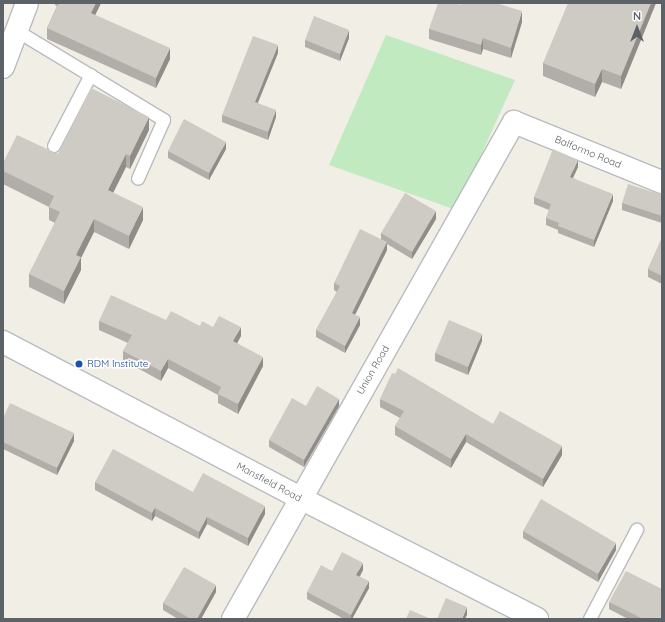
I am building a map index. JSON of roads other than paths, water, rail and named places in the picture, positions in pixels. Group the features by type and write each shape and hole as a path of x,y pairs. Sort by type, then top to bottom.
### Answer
{"street":[{"path":"3,67 27,3"},
{"name":"Balformo Road","path":"514,122 662,182"},
{"name":"Union Road","path":"233,619 300,498 514,122"},
{"name":"Mansfield Road","path":"3,342 300,498 538,619"}],"lane":[{"path":"17,31 164,120 138,179"},
{"path":"54,146 91,75"},
{"path":"590,619 637,530"}],"place":[{"name":"RDM Institute","path":"79,364"}]}
